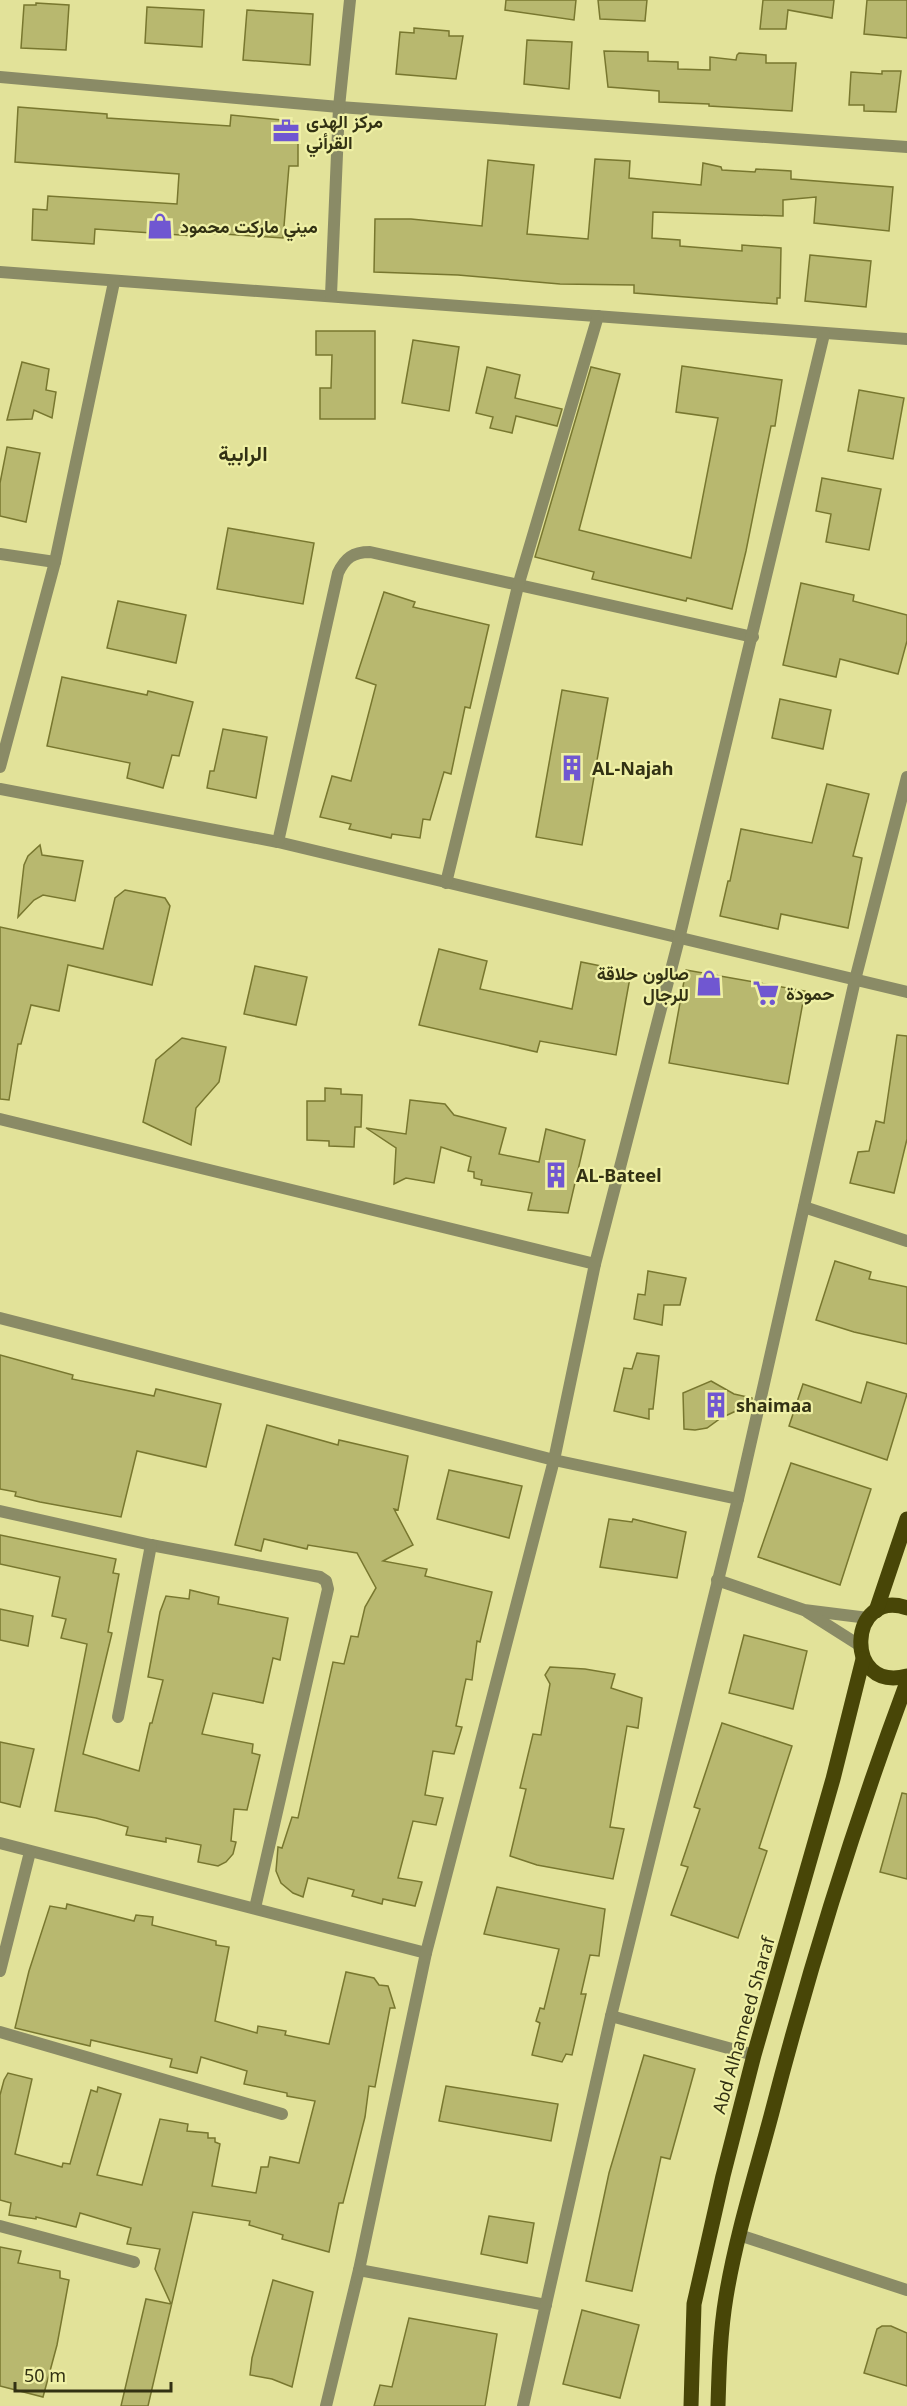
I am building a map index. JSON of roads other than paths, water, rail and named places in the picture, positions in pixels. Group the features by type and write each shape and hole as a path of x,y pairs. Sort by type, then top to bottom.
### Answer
{"main road":[{"path":"872,1614 907,1519"},
{"path":"872,1614 889,1606 907,1608"},
{"name":"Abd Alhameed Sharaf","path":"691,2406 694,2304 723,2176 754,2055 833,1779 861,1652 861,1630 872,1614"},
{"path":"861,1652 870,1668 879,1674 889,1677 907,1676"},
{"path":"718,2406 718,2374 725,2309 739,2235 791,2035 868,1786 907,1682"}],"street":[{"path":"331,295 339,107 350,0"},
{"path":"0,77 339,107 907,147"},
{"path":"0,272 907,339"},
{"path":"0,767 55,562 114,282"},
{"path":"446,883 518,586 598,316"},
{"path":"326,2406 359,2270 426,1953 554,1460 595,1264 679,939 824,334"},
{"path":"278,842 338,573 343,561 358,552 370,552 753,637"},
{"path":"0,554 55,562"},
{"path":"522,2406 610,2016 738,1499 855,980 907,777"},
{"path":"0,789 278,842 907,992"},
{"path":"0,1119 595,1264"},
{"path":"804,1207 907,1241"},
{"path":"0,1318 554,1460 738,1499"},
{"path":"0,1510 151,1545 320,1577 328,1584 255,1908"},
{"path":"118,1717 151,1545"},
{"path":"717,1581 804,1610 872,1614"},
{"path":"804,1610 861,1652"},
{"path":"0,1843 426,1953"},
{"path":"0,1971 30,1852"},
{"path":"610,2016 754,2055"},
{"path":"0,2032 282,2114"},
{"path":"0,2226 134,2262"},
{"path":"739,2235 907,2290"},
{"path":"359,2270 546,2305"}],"place":[{"name":"مركز الهدى القرأني","path":"286,131"},
{"name":"ميني ماركت محمود","path":"160,226"},
{"name":"AL-Najah","path":"572,768"},
{"name":"صالون حلاقة للرجال","path":"709,983"},
{"name":"حمودة","path":"766,993"},
{"name":"AL-Bateel","path":"556,1175"},
{"name":"shaimaa","path":"716,1405"}],"district":[{"name":"الرابية","path":"243,453"}]}
